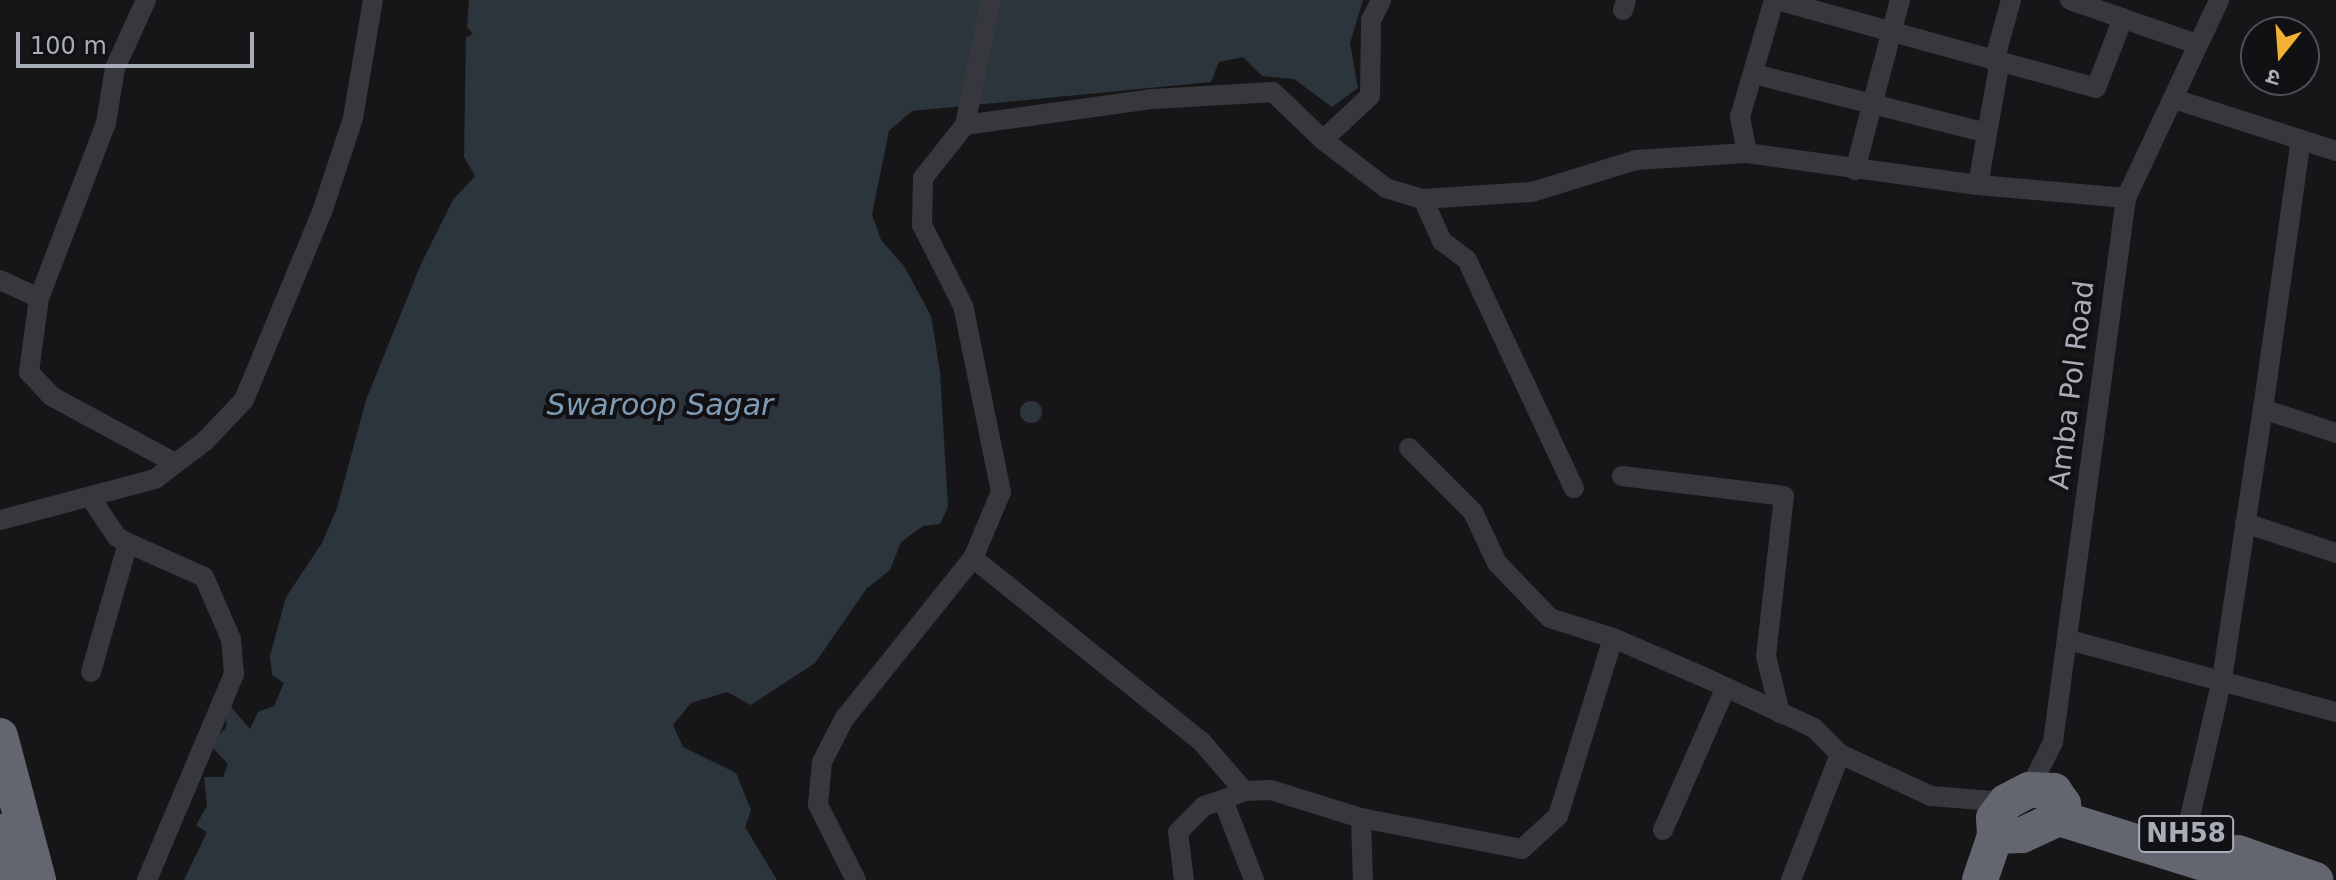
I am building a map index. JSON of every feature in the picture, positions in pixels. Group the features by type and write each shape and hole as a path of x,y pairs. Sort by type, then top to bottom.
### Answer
{"highway":[{"path":"0,736 38,880"},
{"name":"NH58","path":"2037,800 2186,834 2315,880"},
{"name":"NH58","path":"2037,800 2258,880"},
{"path":"1995,836 2022,835 2037,800"},
{"path":"1980,880 1995,836 1994,818 2037,800"},
{"path":"0,832 17,880"}],"street":[{"path":"146,0 115,68 106,123 39,298 29,372 51,396 175,463"},
{"path":"0,520 155,479 244,400 322,212 353,118 373,0"},
{"path":"856,880 818,805 822,762 844,719 973,558 1001,492 992,430 963,306 922,225 923,178 942,148 965,125 991,0"},
{"path":"1323,140 1370,96 1371,20 1381,0"},
{"path":"1747,153 1740,117 1776,0 2096,88 2123,18"},
{"path":"1855,170 1900,0"},
{"path":"1978,185 1995,58 2011,0"},
{"path":"2070,0 2196,44"},
{"name":"Amba Pol Road","path":"2037,800 2053,742 2069,640 2126,198 2219,0"},
{"path":"1754,74 1987,133"},
{"path":"965,125 1153,99 1273,92 1323,140 1386,188 1423,199 1532,192 1636,160 1747,153 1978,185 2126,198"},
{"path":"2174,99 2336,151"},
{"path":"2186,834 2222,679 2301,140"},
{"path":"1423,199 1442,241 1467,260 1574,488"},
{"path":"0,280 39,298"},
{"path":"2263,409 2336,433"},
{"path":"1409,448 1473,512 1497,563 1550,618 1613,638 1814,728 1840,754 1931,796 2037,800"},
{"path":"1622,476 1784,496 1766,656 1780,713"},
{"path":"90,497 117,537 204,577 231,639 234,674 147,880"},
{"path":"2245,523 2336,553"},
{"path":"91,672 128,543"},
{"path":"973,558 1201,741 1244,791"},
{"path":"1184,880 1178,832 1204,806 1244,791 1271,790 1361,818 1522,849 1558,816 1613,638"},
{"path":"2069,640 2336,712"},
{"path":"1663,830 1726,687"},
{"path":"1791,880 1840,754"},
{"path":"1223,800 1254,880"},
{"path":"1361,818 1363,880"}],"water":[{"name":"Swaroop Sagar","path":"469,0 1363,0 1350,43 1358,88 1332,107 1294,79 1262,76 1243,57 1219,62 1211,82 912,111 889,131 872,214 881,240 904,266 931,316 940,372 948,507 940,524 923,526 901,542 890,570 867,588 815,663 751,705 727,692 691,703 673,725 683,747 736,773 751,810 745,827 777,880 184,880 207,832 196,825 207,806 204,777 223,777 228,764 209,744 226,728 227,702 250,729 258,712 274,706 284,683 272,675 270,656 286,597 322,543 337,508 366,400 421,264 453,200 475,176 464,157 466,37 473,34 467,27"},
{"path":"1031,401 1039,404 1042,412 1039,420 1031,423 1023,420 1020,412 1023,404"}]}
